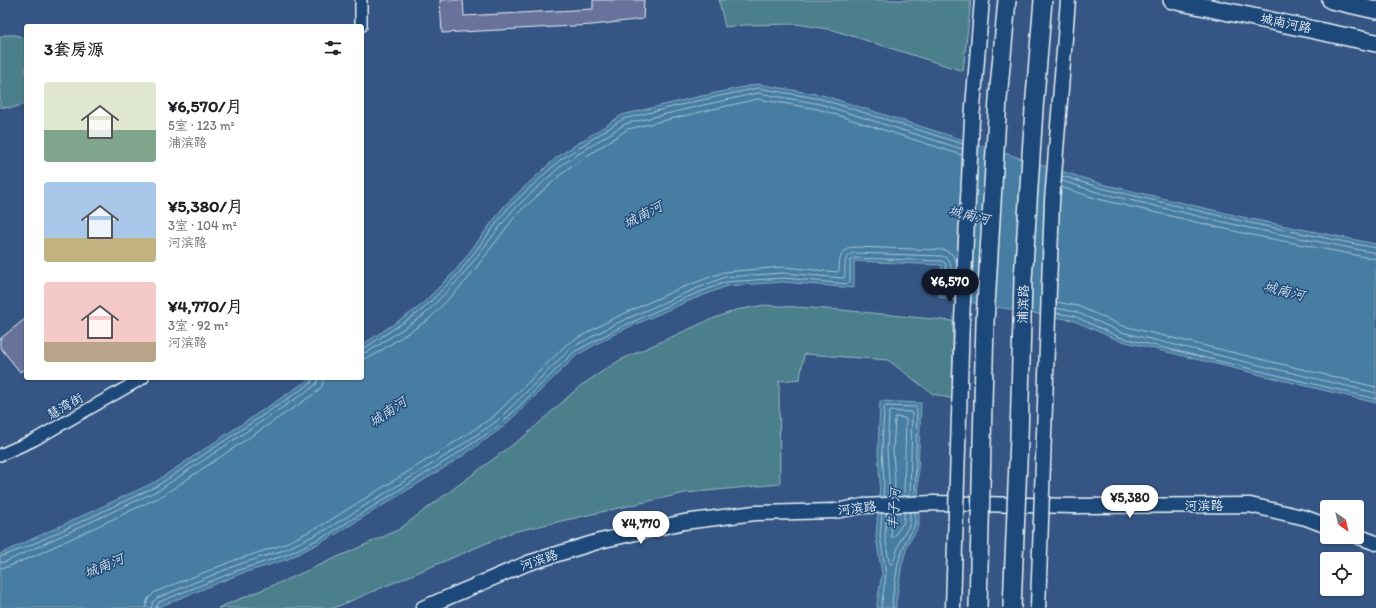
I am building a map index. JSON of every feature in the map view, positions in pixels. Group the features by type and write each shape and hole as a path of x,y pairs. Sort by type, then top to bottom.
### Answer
{"main road":[{"path":"978,608 985,322 998,99 1007,0"},
{"name":"浦滨路","path":"1012,608 1023,280 1034,109 1043,0"},
{"name":"城南河路","path":"1172,0 1376,43"},
{"path":"1331,0 1376,10"}],"street":[{"path":"360,24 361,0"},
{"path":"953,608 962,320 971,126 982,0"},
{"name":"浦滨路","path":"1038,608 1052,201 1068,0"},
{"name":"慧湾街","path":"0,455 34,440 139,380"},
{"name":"河滨路","path":"423,608 528,563 600,541 684,522 755,513 835,511 863,506 934,504 1075,506 1250,505 1306,518 1320,523"},
{"path":"1364,539 1376,543"}],"green space":[{"path":"719,0 971,0 963,71 833,30 797,24 725,27"},
{"path":"4,35 16,35 24,38 24,105 11,108 0,107 0,37"},
{"path":"765,305 841,310 953,321 953,399 933,394 888,360 804,354 800,379 779,381 780,484 685,493 513,532 334,608 218,608 293,577 398,530 527,434 580,386 620,360 707,321 736,310"}],"water":[{"name":"城南河","path":"758,84 822,95 1102,184 1251,219 1376,244 1376,403 1118,340 1072,320 939,297 942,265 854,261 854,288 783,282 727,286 686,302 618,332 577,355 502,428 455,461 331,537 288,559 240,574 156,608 0,608 0,554 155,482 308,380 364,380 364,344 418,308 456,270 505,205 557,157 622,115"},
{"name":"丰子河","path":"880,401 921,403 918,470 919,526 908,544 902,564 896,608 877,608 882,574 876,537 880,483 878,450"}],"building":[{"path":"440,0 463,0 464,16 593,9 593,0 644,0 643,19 593,25 442,33"},
{"path":"24,320 24,369 20,372 0,347 0,339"}]}
